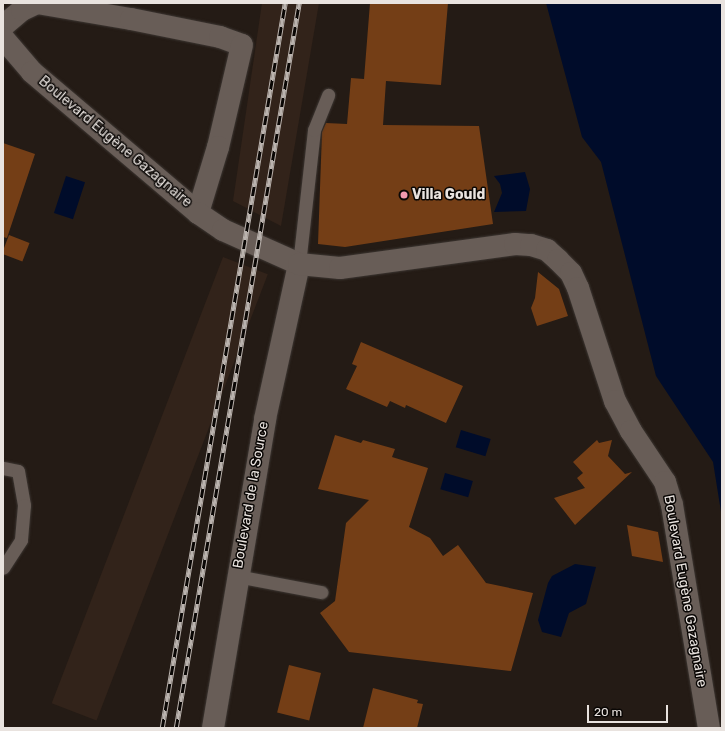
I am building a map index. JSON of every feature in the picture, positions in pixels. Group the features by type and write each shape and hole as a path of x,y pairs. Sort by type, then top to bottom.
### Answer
{"street":[{"name":"Boulevard Eugène Gazagnaire","path":"3,26 22,10 37,3 112,9 220,37 242,45 218,147 198,213"},
{"name":"Boulevard Eugène Gazagnaire","path":"3,38 32,72 198,213 223,230 299,264 340,268 515,244 531,245 547,250 571,273 578,288 615,401 631,430 665,482 672,505 709,728"},
{"name":"Boulevard Eugène Gazagnaire","path":"3,61 32,72"},
{"name":"Boulevard de la Source","path":"213,728 237,576 265,419 299,264"}],"lane":[{"path":"299,264 314,130 328,95"},
{"path":"3,468 18,471 24,505 21,540 3,568"},
{"path":"237,576 320,592"}],"shaded area":[{"path":"262,3 319,3 281,226 233,201"},
{"path":"223,257 268,274 97,720 52,703"}],"water":[{"path":"546,3 722,3 722,518 713,462 656,376 601,162 582,137"},
{"path":"525,172 530,189 526,211 494,212 502,193 500,184 494,176"},
{"path":"66,176 85,182 73,219 54,213"},
{"path":"461,430 491,439 485,456 456,447"},
{"path":"445,473 473,481 468,497 440,489"},
{"path":"575,564 596,567 586,604 569,613 561,637 542,632 538,620 548,583 552,576"}],"building":[{"name":"Villa Gould","path":"370,3 448,3 441,85 386,81 383,125 479,126 493,224 345,247 318,244 322,132 326,123 347,124 351,78 364,79"},
{"path":"3,143 35,154 7,238 3,237"},
{"path":"9,235 30,243 22,262 3,254"},
{"path":"538,272 559,289 568,316 537,326 531,308 535,298"},
{"path":"361,342 463,386 446,423 406,405 405,408 390,401 387,407 346,389 357,366 352,364"},
{"path":"335,435 361,443 363,440 395,449 392,457 428,468 409,527 430,538 443,556 458,545 486,583 533,593 511,671 349,652 320,613 335,601 346,523 369,500 318,489"},
{"path":"597,440 599,443 612,440 608,456 625,474 632,472 575,525 554,498 585,488 577,478 583,473 573,462"},
{"path":"627,525 658,532 663,562 632,556"},
{"path":"289,665 321,673 309,721 277,713"},
{"path":"373,688 418,700 417,703 423,704 417,728 363,728"}],"railway":[{"path":"162,728 285,3"},
{"path":"176,728 299,3"}],"place":[{"name":"Villa Gould","path":"404,195"}]}
